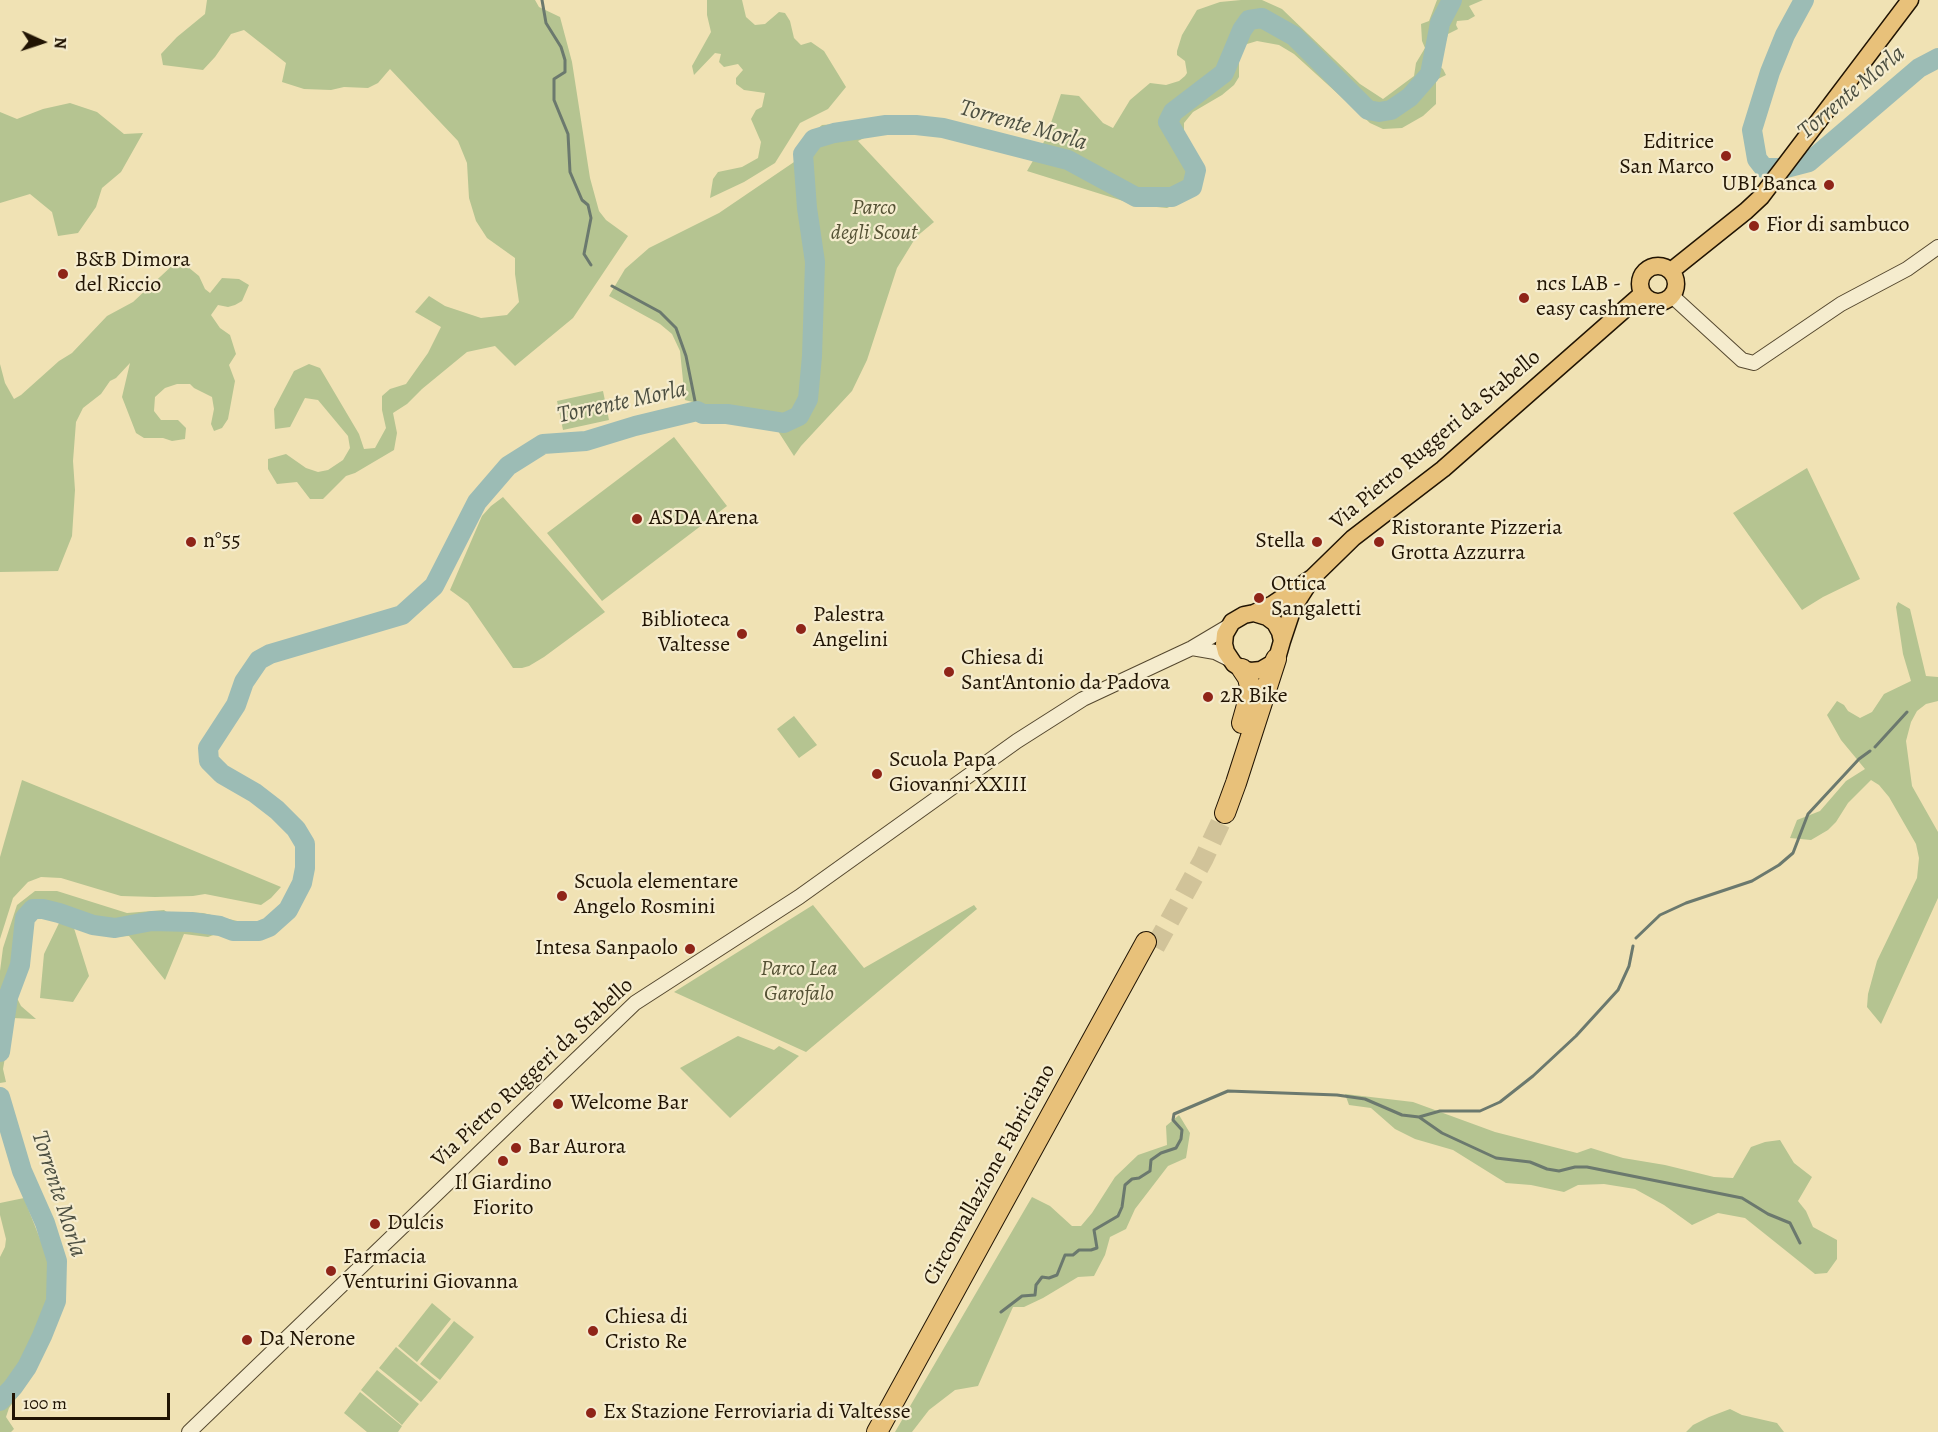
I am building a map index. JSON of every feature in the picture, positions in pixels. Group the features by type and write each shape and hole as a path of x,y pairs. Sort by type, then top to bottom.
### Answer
{"highway":[{"path":"1236,665 1250,684 1249,698 1219,811 1236,783 1279,650"},
{"name":"Circonvallazione Fabriciano","path":"877,1432 1150,944 889,1432"}],"main road":[{"path":"1671,271 1746,212 1773,183 1911,0"},
{"path":"1657,265 1671,271 1676,282 1672,296 1667,300 1657,303 1642,294 1640,279 1646,270 1657,265"},
{"name":"Via Pietro Ruggeri da Stabello","path":"1229,626 1239,616 1254,613 1279,601 1312,578 1353,538 1443,469 1642,294"},
{"path":"1229,626 1224,644 1236,665 1251,671 1269,666 1279,650 1298,599 1312,578"},
{"path":"1254,613 1271,620 1278,627 1279,650"}],"street":[{"path":"1672,296 1742,360 1754,363 1841,304 1907,269 1938,247"},
{"name":"Via Pietro Ruggeri da Stabello","path":"189,1432 635,1003 800,897 1026,735 1083,699 1192,648 1229,626"},
{"path":"1192,648 1215,652 1236,665"}],"green space":[{"path":"207,0 535,0 539,7 560,17 572,62 590,178 599,211 606,220 628,236 573,318 515,366 495,346 467,352 407,404 393,413 397,433 394,450 346,476 323,499 310,499 297,482 277,484 268,469 268,459 286,454 306,468 318,472 328,470 343,460 350,448 348,436 318,400 305,398 290,427 275,429 274,409 294,371 309,364 320,368 359,434 364,449 375,448 386,428 382,396 390,389 406,384 428,353 441,327 415,312 429,296 445,306 481,318 507,315 519,302 515,258 487,238 476,221 469,198 467,163 458,141 390,69 378,83 368,88 304,89 282,82 286,63 244,30 231,34 203,70 163,65 161,54 177,37 205,14"},
{"path":"707,0 742,0 746,17 755,25 765,24 779,12 785,13 790,21 794,38 801,45 811,42 824,51 846,87 828,109 800,123 775,163 744,182 710,198 713,179 718,172 742,167 758,158 761,142 751,119 756,110 762,107 765,93 744,90 736,84 736,78 743,70 738,64 724,67 719,62 721,54 715,53 694,75 692,66 711,32 707,15"},
{"path":"1262,0 1282,9 1360,84 1383,99 1414,76 1416,63 1425,48 1422,41 1421,24 1429,21 1437,0 1483,0 1469,6 1475,16 1468,20 1457,21 1458,29 1448,34 1440,48 1443,55 1435,63 1443,69 1446,75 1436,80 1436,104 1423,116 1402,128 1383,129 1370,123 1294,54 1279,45 1257,41 1247,44 1239,51 1239,77 1234,85 1193,112 1184,123 1184,134 1198,177 1188,196 1178,203 1167,208 1136,205 1027,171 1045,140 1061,94 1079,96 1103,123 1113,128 1130,100 1150,83 1166,85 1179,81 1185,76 1187,73 1185,61 1177,55 1177,51 1182,35 1197,10 1220,2"},
{"path":"70,103 97,112 124,134 143,133 121,172 102,188 96,207 78,233 58,236 52,212 30,194 0,203 0,112 17,119 43,109"},
{"name":"Parco degli Scout","path":"880,121 914,131 870,135 858,141 934,222 916,237 897,268 867,360 852,391 794,456 776,428 775,420 783,421 798,415 806,398 813,264 799,158 802,142 822,125"},
{"path":"797,160 812,265 805,397 797,414 783,419 727,411 685,400 680,351 672,334 660,324 609,296 625,269 649,248 719,213"},
{"path":"175,263 188,267 199,276 205,289 210,293 222,278 239,279 249,285 242,301 228,307 218,305 211,315 220,328 230,335 236,354 229,365 235,381 228,419 222,428 214,431 211,424 214,409 212,397 190,384 177,384 165,388 155,397 154,411 161,420 178,420 186,428 185,439 172,441 163,438 144,438 136,433 122,397 130,363 110,381 101,394 83,408 76,422 72,536 58,571 0,572 0,364 5,383 14,399 59,361 72,353 107,316 133,302"},
{"path":"603,391 609,420 563,430 557,401"},
{"name":"ASDA Arena","path":"674,437 727,506 602,601 547,533"},
{"path":"1807,468 1860,579 1802,610 1733,513"},
{"path":"503,497 605,612 544,657 522,668 513,668 468,603 450,590 482,516"},
{"path":"1898,602 1910,609 1926,676 1938,677 1938,701 1926,704 1917,711 1911,722 1906,741 1912,786 1938,832 1938,898 1881,1024 1867,1007 1868,994 1877,961 1917,878 1919,858 1916,844 1889,797 1879,785 1871,780 1848,803 1828,830 1811,840 1790,838 1797,820 1820,811 1846,781 1865,769 1841,740 1827,715 1837,701 1860,718 1872,712 1884,694 1911,681 1903,654 1896,607"},
{"path":"794,716 817,745 799,758 777,729"},
{"path":"22,780 281,887 261,905 205,894 155,897 121,896 61,878 41,877 28,882 13,898 0,939 0,857"},
{"path":"35,891 57,891 127,913 164,910 171,915 185,912 203,913 246,923 208,937 184,934 165,980 129,936 111,937 90,933 65,910 45,906 33,906 28,909 24,913 22,924 25,941 24,959 17,979 17,998 21,1006 36,1019 12,1018 3,1069 6,1082 0,1083 0,971 3,948 17,905"},
{"name":"Parco Lea Garofalo","path":"813,905 864,968 974,905 977,909 806,1052 674,992"},
{"path":"60,921 73,925 89,976 73,1002 40,998 44,954"},
{"name":"Parco Lea Garofalo","path":"738,1036 774,1050 779,1046 799,1056 730,1118 680,1068"},
{"path":"1345,1094 1413,1102 1495,1132 1577,1153 1591,1148 1623,1158 1714,1177 1733,1178 1751,1147 1780,1140 1794,1163 1812,1177 1798,1201 1806,1211 1813,1227 1837,1240 1837,1259 1827,1273 1815,1274 1745,1218 1718,1213 1692,1225 1664,1205 1635,1189 1604,1184 1578,1185 1564,1192 1531,1185 1506,1183 1453,1150 1415,1139 1395,1129 1371,1108 1349,1105"},
{"path":"1179,1115 1190,1133 1186,1158 1168,1166 1135,1209 1126,1229 1110,1237 1105,1255 1094,1276 1078,1277 1024,1307 1013,1307 978,1386 955,1390 929,1410 912,1432 895,1432 1032,1197 1050,1206 1072,1226 1081,1226 1115,1177 1138,1155 1167,1145 1166,1126"},
{"path":"24,1198 51,1267 49,1302 43,1322 30,1347 46,1343 28,1382 9,1408 6,1417 14,1429 11,1432 0,1432 0,1257 6,1239 0,1215 0,1203"},
{"path":"432,1303 451,1319 417,1362 398,1346"},
{"path":"454,1321 474,1337 440,1380 420,1364"},
{"path":"396,1347 438,1382 421,1402 379,1368"},
{"path":"377,1370 419,1404 402,1425 361,1390"},
{"path":"360,1392 402,1426 398,1432 367,1432 344,1413"},
{"path":"1730,1409 1742,1415 1777,1423 1784,1432 1686,1432 1693,1425"}],"waterway":[{"path":"542,0 546,23 561,47 565,60 565,72 554,79 554,100 568,134 570,172 582,200 588,205 591,218 584,254 591,265"},
{"name":"Torrente Morla","path":"0,1052 8,997 20,965 25,918 33,909 43,909 93,925 115,928 152,921 191,922 220,926 233,931 259,931 269,927 288,910 302,883 305,868 305,844 296,829 277,810 255,793 222,774 209,761 208,748 236,705 244,682 259,660 270,654 402,615 434,586 477,502 508,466 543,444 586,441 697,411 703,414 727,414 784,423 799,416 808,399 812,356 815,262 807,208 803,154 814,139 834,133 886,125 943,128 1068,160 1136,197 1172,197 1192,187 1196,170 1168,122 1173,112 1224,73 1242,30 1249,20 1262,18 1294,36 1368,110 1379,112 1391,110 1410,97 1430,74 1440,23 1452,0"},
{"name":"Torrente Morla","path":"1804,0 1785,35 1770,72 1752,130 1757,159 1764,168 1786,168 1809,162 1919,68 1938,58"},
{"path":"612,286 660,312 676,328 686,356 697,411"},
{"path":"1875,747 1907,712"},
{"path":"1636,938 1660,915 1686,903 1752,881 1779,865 1793,853 1808,814 1859,759 1870,751"},
{"path":"1001,1312 1022,1296 1035,1295 1036,1285 1042,1277 1049,1278 1057,1275 1065,1255 1073,1255 1079,1250 1097,1248 1094,1230 1118,1216 1122,1207 1125,1185 1132,1179 1139,1178 1150,1171 1151,1160 1161,1153 1176,1148 1181,1139 1182,1130 1173,1120 1174,1114 1228,1091 1337,1095 1365,1099 1402,1115 1419,1117 1440,1111 1480,1111 1500,1102 1533,1076 1576,1036 1618,990 1629,966 1633,946"},
{"name":"Torrente Morla","path":"0,1097 22,1171 45,1223 57,1261 56,1301 42,1336 27,1367 0,1401"},
{"path":"1419,1117 1442,1133 1496,1158 1530,1162 1559,1171 1587,1167 1742,1198 1768,1214 1790,1223 1800,1243"}],"tunnel":[{"path":"1155,947 1203,860 1225,813"}],"place":[{"name":"Editrice San Marco","path":"1726,156"},
{"name":"UBI Banca","path":"1829,185"},
{"name":"Fior di sambuco","path":"1754,226"},
{"name":"B&B Dimora del Riccio","path":"63,274"},
{"name":"ncs LAB - easy cashmere","path":"1524,298"},
{"name":"ASDA Arena","path":"637,519"},
{"name":"n°55","path":"191,542"},
{"name":"Stella","path":"1317,542"},
{"name":"Ristorante Pizzeria Grotta Azzurra","path":"1379,542"},
{"name":"Ottica Sangaletti","path":"1259,598"},
{"name":"Palestra Angelini","path":"801,629"},
{"name":"Biblioteca Valtesse","path":"742,634"},
{"name":"Chiesa di Sant'Antonio da Padova","path":"949,672"},
{"name":"2R Bike","path":"1208,697"},
{"name":"Scuola Papa Giovanni XXIII","path":"877,774"},
{"name":"Scuola elementare Angelo Rosmini","path":"562,896"},
{"name":"Intesa Sanpaolo","path":"690,949"},
{"name":"Welcome Bar","path":"558,1104"},
{"name":"Bar Aurora","path":"516,1148"},
{"name":"Il Giardino Fiorito","path":"503,1161"},
{"name":"Dulcis","path":"375,1224"},
{"name":"Farmacia Venturini Giovanna","path":"331,1271"},
{"name":"Chiesa di Cristo Re","path":"593,1331"},
{"name":"Da Nerone","path":"247,1340"},
{"name":"Ex Stazione Ferroviaria di Valtesse","path":"591,1413"}]}
